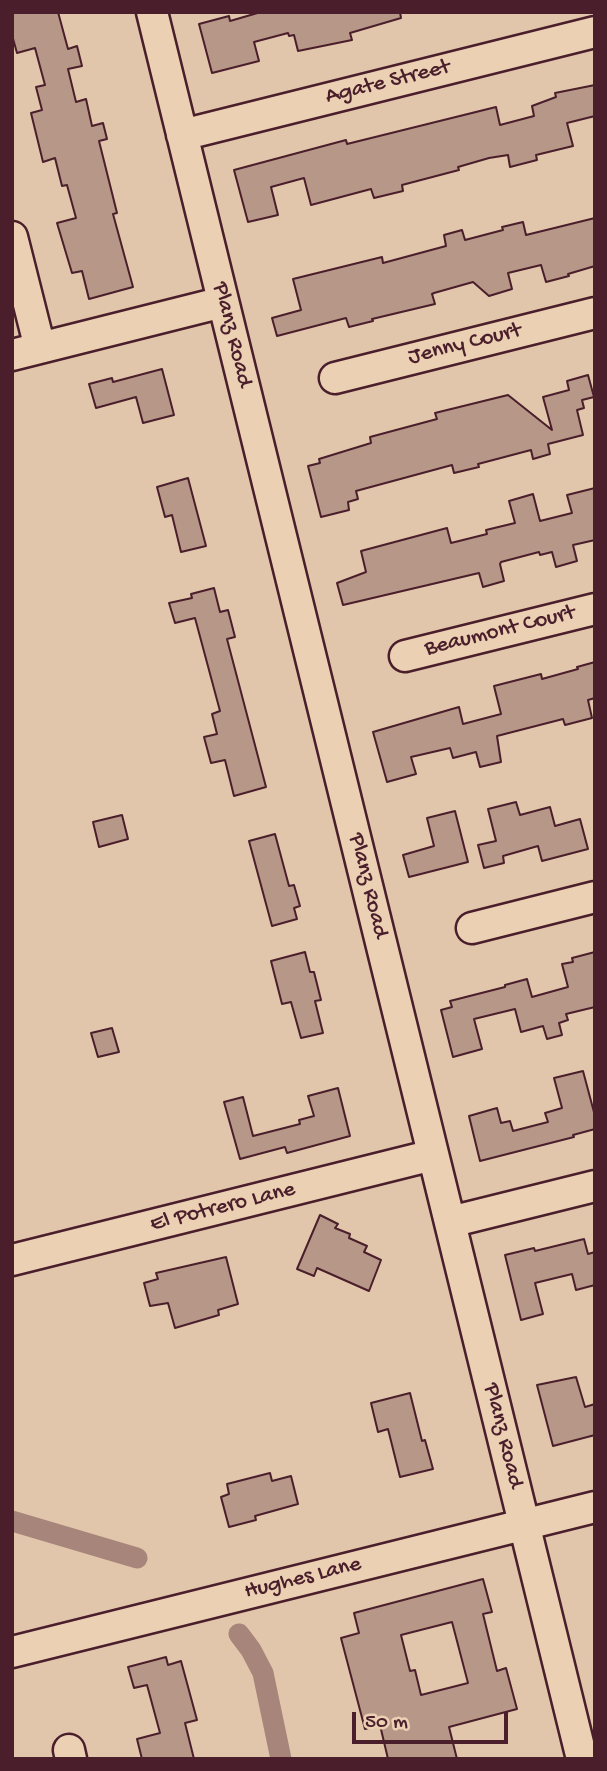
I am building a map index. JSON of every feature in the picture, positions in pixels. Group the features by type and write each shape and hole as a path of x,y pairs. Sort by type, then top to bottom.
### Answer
{"street":[{"name":"Planz Road","path":"152,12 582,1759"},
{"name":"Agate Street","path":"182,135 595,32"},
{"path":"12,237 26,351 223,302"},
{"name":"Jenny Court","path":"335,377 595,313"},
{"name":"Beaumont Court","path":"405,656 595,609"},
{"path":"472,928 595,897"},
{"name":"El Potrero Lane","path":"12,1260 433,1155"},
{"path":"450,1222 595,1186"},
{"name":"Hughes Lane","path":"12,1652 595,1507"}],"building":[{"path":"12,12 58,12 68,49 77,46 82,66 68,69 76,102 86,99 92,126 103,123 107,139 99,141 117,213 113,214 133,287 89,299 82,271 72,273 57,223 76,218 67,185 62,186 55,158 43,162 31,113 42,110 36,87 45,85 35,48 17,53 12,35"},
{"path":"261,12 400,12 401,18 350,33 352,40 298,51 294,35 289,36 288,33 254,42 259,61 212,73 199,24 229,16 230,21"},
{"path":"595,85 595,116 567,123 573,146 536,155 537,160 510,167 508,155 489,158 458,167 459,170 402,185 403,191 374,198 371,189 311,205 304,178 271,187 278,215 248,222 234,170 346,140 347,144 496,107 500,125 534,116 532,106 556,97 555,93"},
{"path":"595,218 595,266 568,274 569,276 546,282 541,265 508,273 512,289 489,296 473,282 432,294 435,304 349,327 346,318 277,336 272,318 301,310 293,279 382,257 383,263 446,246 444,235 462,230 465,240 523,222 526,235"},
{"path":"162,369 174,415 143,423 136,397 96,408 89,384 112,378 113,382"},
{"path":"588,375 594,397 582,400 584,408 577,410 583,435 548,444 550,454 533,459 531,450 454,473 452,465 356,491 358,499 348,502 349,510 321,517 308,466 320,463 319,459 371,443 370,437 437,419 435,413 508,395 552,430 543,397 569,390 567,381"},
{"path":"188,478 206,546 181,552 172,515 165,517 157,487"},
{"path":"595,488 595,540 573,545 577,561 556,567 552,552 540,555 539,552 501,562 504,581 483,587 479,573 343,605 337,583 366,572 361,551 447,528 451,543 487,534 486,530 515,523 509,501 533,494 540,521 572,513 567,495"},
{"path":"214,588 220,612 228,610 235,637 227,639 266,787 234,796 225,760 211,763 204,737 217,734 212,714 220,711 195,618 175,623 169,603 192,598 191,594"},
{"path":"595,662 595,698 588,700 592,718 565,725 563,719 497,736 501,762 480,767 476,752 453,758 450,748 411,757 416,774 387,782 373,732 459,707 463,724 501,714 494,686 541,674 542,679"},
{"path":"516,802 520,815 550,807 555,826 580,819 588,849 542,861 538,846 503,856 504,863 484,868 478,845 496,841 488,809"},
{"path":"455,811 468,862 409,877 403,855 434,846 427,818"},
{"path":"122,815 128,839 99,847 93,822"},
{"path":"275,834 289,886 294,885 300,906 294,908 297,919 272,926 249,841"},
{"path":"305,952 310,972 314,972 321,1000 315,1001 323,1033 301,1038 291,1002 282,1004 271,961"},
{"path":"595,952 595,1007 566,1014 568,1020 559,1023 562,1035 547,1039 543,1026 521,1032 515,1009 474,1019 482,1049 453,1057 441,1010 452,1007 450,1001 527,979 532,997 568,987 562,964 573,962 572,958"},
{"path":"112,1028 119,1052 98,1057 91,1033"},
{"path":"583,1071 595,1116 595,1129 480,1161 469,1116 497,1108 501,1123 510,1121 513,1131 548,1122 545,1113 562,1108 554,1078"},
{"path":"338,1088 350,1136 287,1153 285,1147 240,1159 224,1102 243,1097 253,1136 300,1124 299,1120 314,1116 308,1096"},
{"path":"320,1215 338,1224 335,1228 350,1234 349,1238 367,1246 364,1252 381,1260 369,1291 317,1268 314,1276 297,1269"},
{"path":"584,1239 588,1254 595,1252 595,1285 576,1290 572,1274 535,1283 543,1314 521,1320 505,1255"},
{"path":"226,1257 238,1304 218,1310 219,1315 175,1328 168,1303 150,1306 144,1283 158,1279 156,1273"},
{"path":"576,1377 585,1407 595,1404 595,1435 553,1446 537,1385"},
{"path":"410,1393 422,1441 425,1440 433,1469 400,1477 388,1429 378,1432 371,1403"},
{"path":"270,1473 272,1481 291,1476 298,1504 255,1516 256,1520 229,1527 221,1497 229,1494 227,1484"},
{"path":"483,1579 492,1612 483,1614 497,1671 506,1668 517,1709 449,1727 457,1759 388,1759 380,1725 365,1729 341,1638 359,1633 354,1613","holes":["452,1622 468,1683 421,1695 415,1670 410,1671 401,1635"]},
{"path":"166,1657 168,1665 181,1661 197,1720 185,1723 194,1759 142,1759 137,1739 160,1733 147,1685 134,1688 128,1667"}],"waterway":[{"path":"12,1521 137,1558"},
{"path":"239,1634 263,1673 281,1759"}]}
